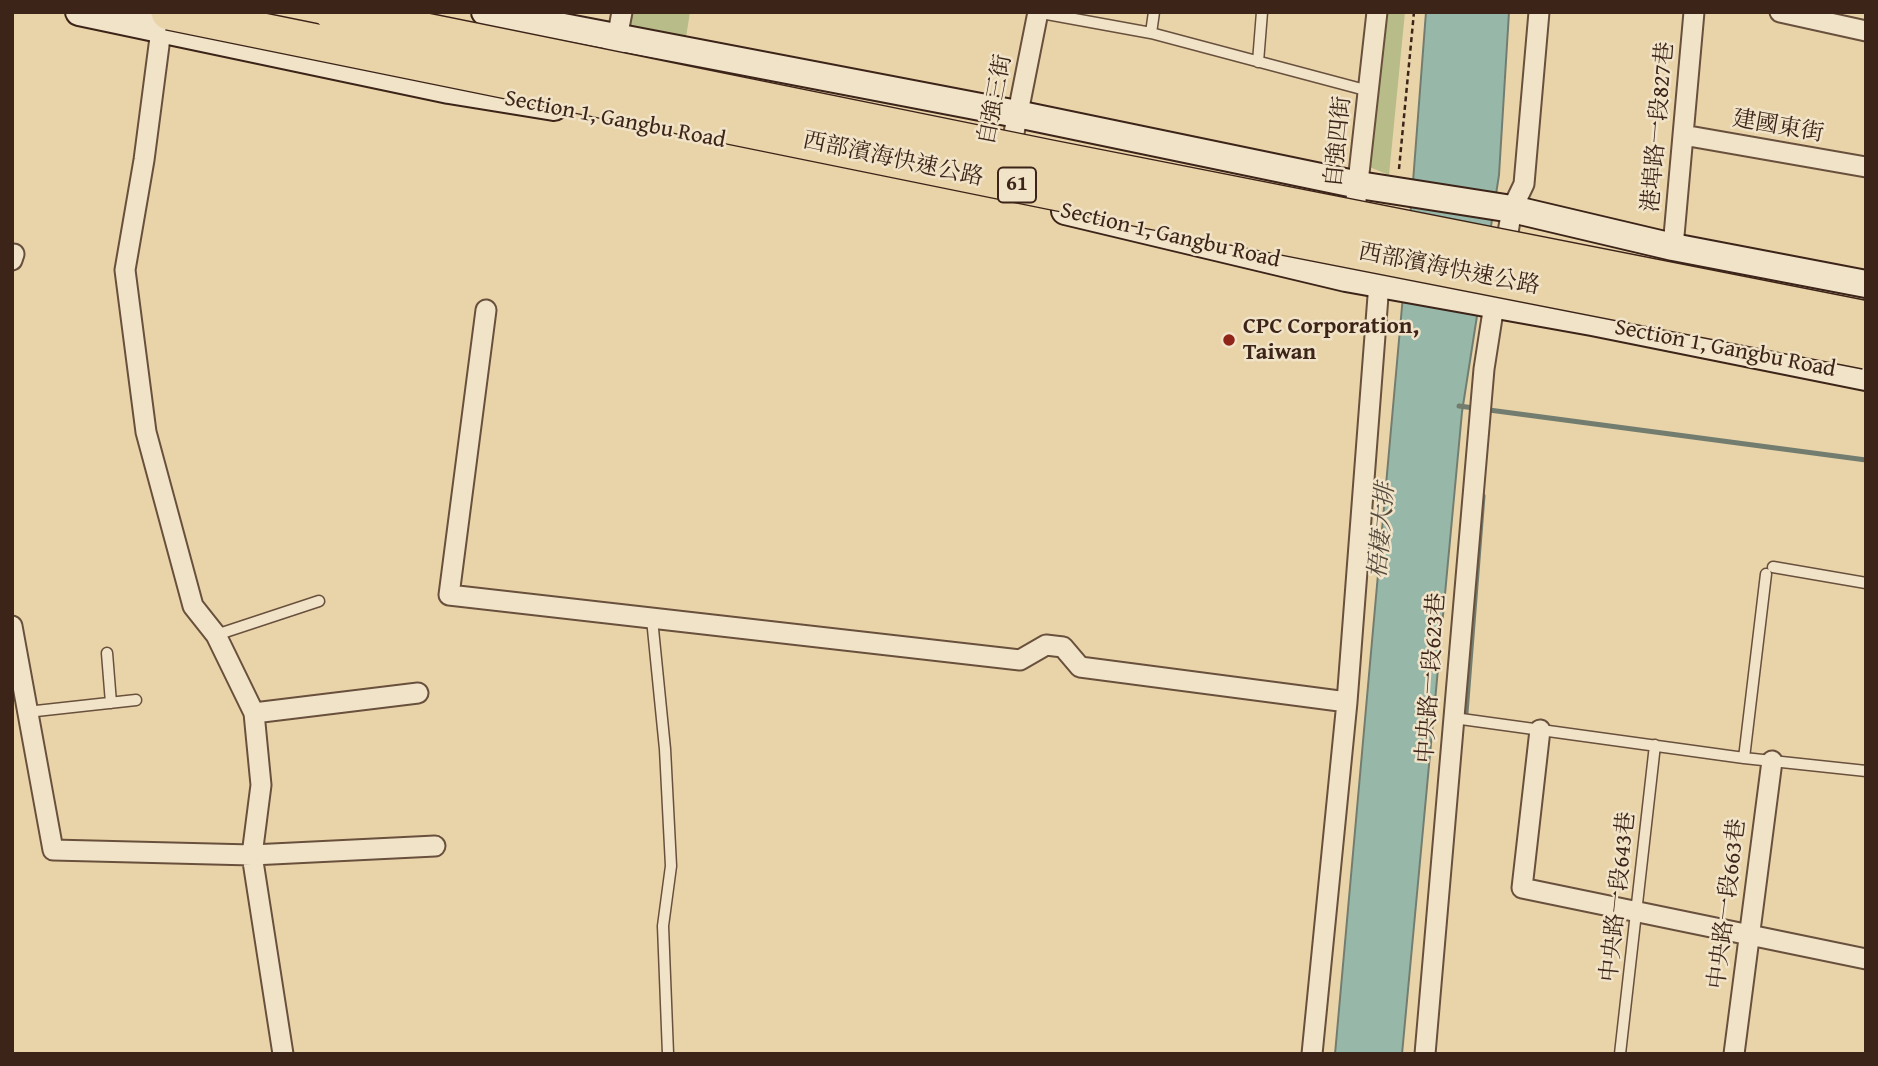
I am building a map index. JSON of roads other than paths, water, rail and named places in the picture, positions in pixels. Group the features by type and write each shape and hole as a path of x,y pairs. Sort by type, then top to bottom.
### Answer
{"highway":[{"name":"西部濱海快速公路","path":"332,12 1049,174 1866,352"},
{"name":"西部濱海快速公路","path":"165,21 1866,319"},
{"path":"1049,174 1104,159 1236,175 1866,304"},
{"path":"1049,174 1090,210 1866,365"}],"street":[{"name":"Section 1, Gangbu Road","path":"79,12 197,25 449,90 598,114 1001,196 1346,278 1592,322 1866,377"},
{"name":"Section 1, Gangbu Road","path":"415,12 550,71 1352,236 1866,337"},
{"path":"485,12 620,25 1017,114 1359,185 1512,209 1672,247 1866,284"},
{"name":"自強三街","path":"1001,196 1037,12"},
{"name":"自強四街","path":"1346,278 1359,185 1377,12"},
{"name":"中央路一段623巷","path":"1424,1054 1484,369 1512,209 1524,184 1539,12"},
{"name":"港埠路一段827巷","path":"1672,247 1693,12"},
{"path":"1780,12 1866,31"},
{"path":"165,21 125,270 146,432 193,606 216,635 254,713 261,785 253,855 283,1054"},
{"path":"598,114 620,25"},
{"name":"Section 1, Gangbu Road","path":"391,77 550,71"},
{"name":"建國東街","path":"1683,135 1866,167"},
{"path":"1312,1054 1347,702 1378,283"},
{"path":"485,310 449,595 1020,660 1046,645 1063,647 1080,667 1347,702"},
{"path":"12,626 52,850 253,855 435,846"},
{"path":"254,713 418,693"},
{"path":"1540,730 1522,888 1866,959"},
{"name":"中央路一段663巷","path":"1734,1054 1772,761"}],"lane":[{"path":"1037,12 1151,33 1369,91"},
{"path":"1151,33 1154,12"},
{"path":"1258,62 1262,12"},
{"path":"1744,758 1770,570 1866,583"},
{"path":"216,635 319,601"},
{"path":"652,619 665,749 671,866 663,926 668,1054"},
{"path":"107,653 111,703"},
{"path":"27,712 136,700"},
{"path":"1454,718 1744,758 1866,771"},
{"name":"中央路一段643巷","path":"1620,1054 1655,745"}],"water":[{"name":"梧棲大排","path":"1426,12 1509,12 1499,175 1462,412 1402,1054 1335,1054 1412,195"}],"waterway":[{"path":"1459,406 1866,460"},
{"path":"1466,713 1483,496"}],"place":[{"name":"CPC Corporation, Taiwan","path":"1229,340"}]}
